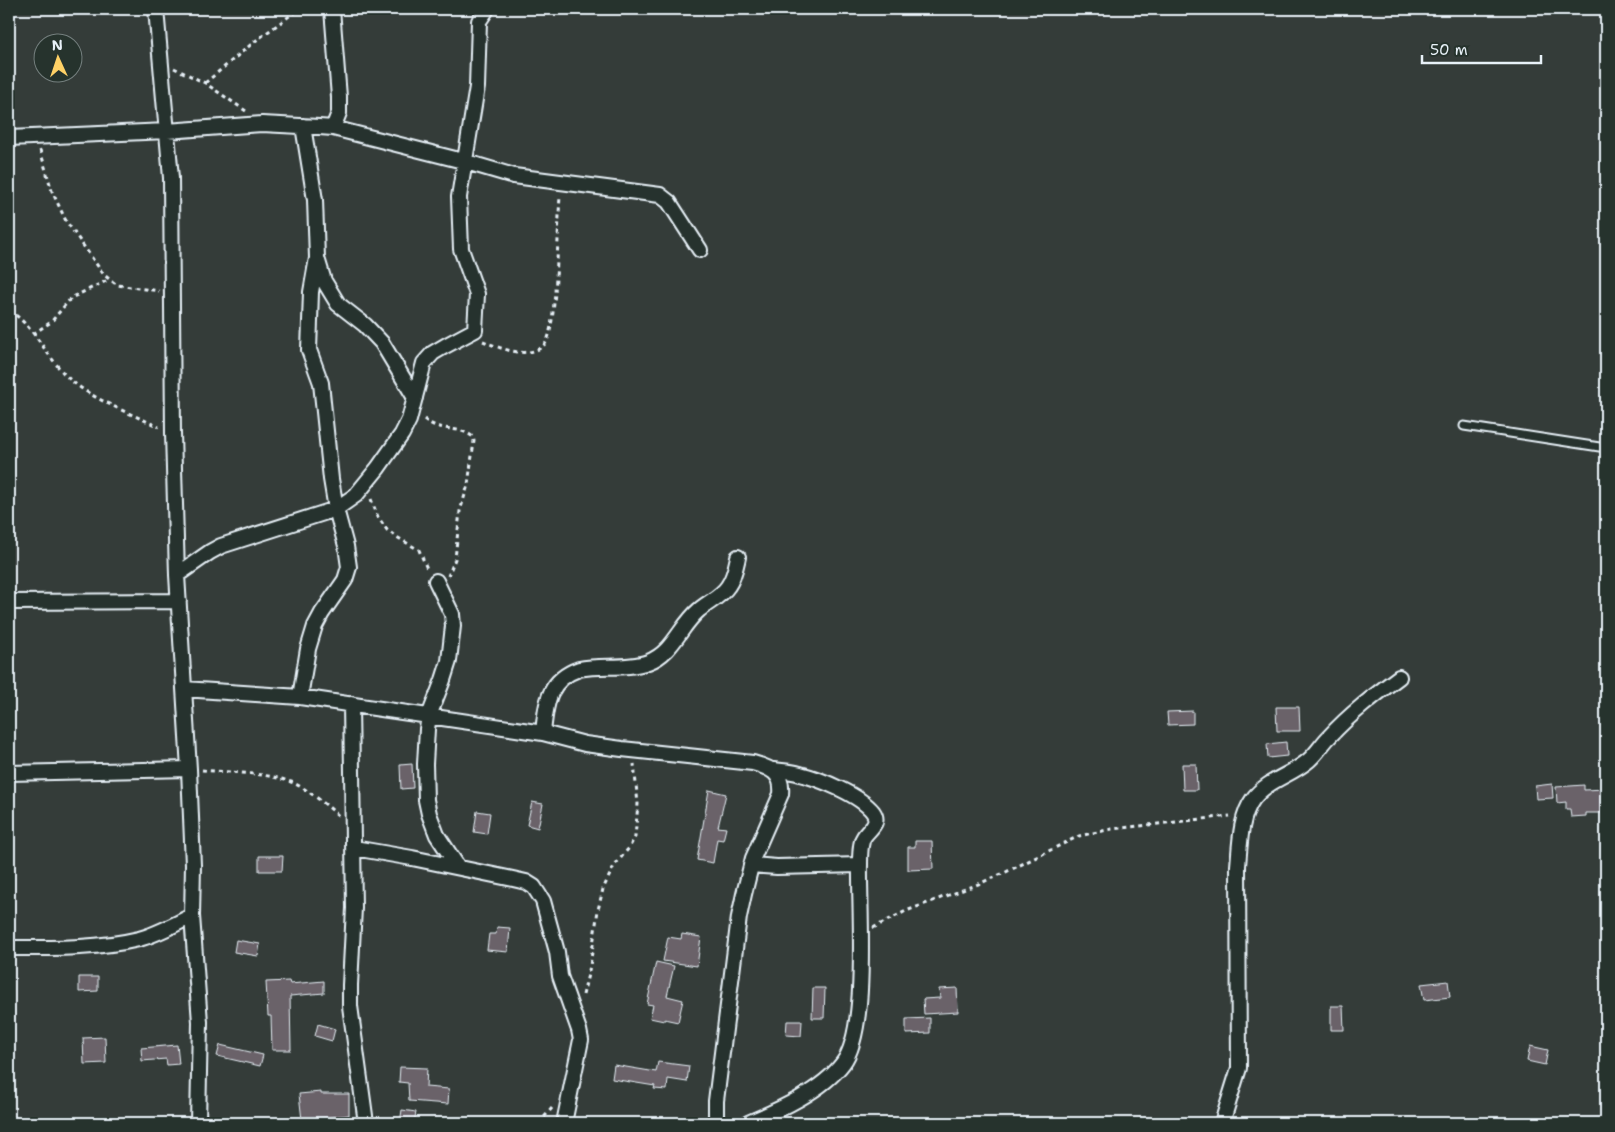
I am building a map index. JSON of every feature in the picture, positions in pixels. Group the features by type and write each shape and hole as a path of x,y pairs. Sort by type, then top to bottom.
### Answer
{"street":[{"path":"156,9 171,178 173,433 177,576 189,769 193,865 192,916 200,1022 198,1123"},
{"path":"332,9 339,97 338,113 333,128"},
{"path":"177,576 210,552 231,542 336,508 356,495 402,434 409,420 422,369 428,359 445,346 474,331 478,302 476,290 467,270 461,249 459,197 463,161 471,128 476,87 479,21 487,9"},
{"path":"9,138 167,131 262,124 333,128 514,176 660,194 669,202 700,250"},
{"path":"304,126 315,200 318,258 324,281 336,301 365,325 382,343 413,403"},
{"path":"300,697 308,649 315,626 345,580 349,559 336,508 321,383 309,344 311,292 318,258"},
{"path":"543,734 547,698 552,688 559,681 579,668 631,666 657,658 667,650 698,611 728,588 738,557"},
{"path":"436,581 450,610 453,626 449,661 444,680 429,716 425,764 428,808 437,835 458,868"},
{"path":"9,602 178,601"},
{"path":"1222,1123 1239,1068 1237,897 1241,836 1246,814 1254,798 1262,790 1310,760 1336,729 1399,677"},
{"path":"184,689 300,697 543,734 585,744 753,763 773,770 799,774 853,795 873,812 875,823 862,839 860,865 860,990 854,1034 848,1055 830,1077 816,1087 778,1110 748,1123"},
{"path":"351,704 354,848 350,1006 366,1123"},
{"path":"9,773 189,769"},
{"path":"716,1123 716,1102 739,917 751,865 781,794 781,784 773,770"},
{"path":"354,848 526,882 536,889 545,909 557,952 560,976 576,1020 581,1046 564,1123"},
{"path":"751,865 782,867 860,865"},
{"path":"9,948 82,947 125,942 153,934 192,916"}],"lane":[{"path":"1464,426 1606,448"}],"path":[{"path":"206,83 254,42 299,9"},
{"path":"161,62 206,83 224,94 262,124"},
{"path":"37,137 52,190 66,222 108,280 120,286 173,293"},
{"path":"468,335 511,351 531,351 540,348 546,343 550,333 553,314 561,182"},
{"path":"33,334 50,322 71,298 108,280"},
{"path":"9,312 22,320 55,363 73,382 104,401 173,433"},
{"path":"366,484 375,510 383,524 395,536 419,550 431,576 436,581 446,577 453,566 460,511 468,485 474,441 471,436 462,432 438,428 430,424 413,403"},
{"path":"576,1020 590,966 598,910 603,890 614,866 630,848 635,837 638,804 632,750"},
{"path":"189,769 246,774 291,782 338,815 354,834"},
{"path":"860,936 906,911 976,885 1079,836 1112,829 1246,814"}],"building":[{"path":"1276,707 1299,707 1300,731 1277,731"},
{"path":"1193,711 1193,724 1168,725 1167,712"},
{"path":"1286,742 1287,756 1268,758 1267,744"},
{"path":"412,764 413,788 401,789 400,765"},
{"path":"1182,764 1196,764 1197,790 1183,790"},
{"path":"1552,784 1553,798 1536,799 1535,786"},
{"path":"1584,785 1584,790 1606,789 1606,813 1586,813 1586,816 1571,817 1570,809 1566,809 1566,802 1557,803 1556,787"},
{"path":"709,790 726,794 718,827 726,828 723,840 717,839 713,863 697,860"},
{"path":"532,802 543,804 538,828 527,825"},
{"path":"477,811 490,813 487,834 474,832"},
{"path":"915,841 932,841 933,869 908,870 908,847 915,847"},
{"path":"259,856 283,856 282,871 259,871"},
{"path":"497,927 510,928 508,952 487,950 489,934 496,934"},
{"path":"682,934 701,937 697,966 663,961 668,937 681,939"},
{"path":"236,940 260,944 258,956 234,952"},
{"path":"656,962 674,966 667,996 683,1000 678,1022 650,1018 653,1005 647,1004"},
{"path":"79,977 98,977 98,991 79,992"},
{"path":"289,981 290,984 324,981 324,993 290,996 291,1050 272,1050 271,1016 268,1016 266,982"},
{"path":"1448,981 1450,997 1424,1000 1421,984"},
{"path":"813,988 825,988 824,1018 812,1018"},
{"path":"957,988 958,1012 924,1014 923,999 940,998 939,989"},
{"path":"1331,1006 1343,1006 1344,1030 1331,1030"},
{"path":"930,1018 930,1033 906,1034 906,1019"},
{"path":"787,1021 802,1021 801,1036 786,1035"},
{"path":"318,1024 335,1029 332,1041 315,1036"},
{"path":"105,1037 106,1063 84,1064 83,1038"},
{"path":"177,1045 179,1064 167,1065 166,1059 142,1061 141,1048"},
{"path":"220,1045 263,1055 260,1066 217,1056"},
{"path":"1530,1046 1548,1050 1545,1065 1527,1061"},
{"path":"658,1062 689,1066 687,1082 668,1079 667,1090 654,1089 655,1086 612,1079 614,1065 656,1072"},
{"path":"400,1067 427,1068 426,1087 449,1089 448,1104 409,1101 408,1083 399,1082"},
{"path":"321,1092 321,1094 349,1094 349,1115 302,1120 299,1094"},
{"path":"402,1110 416,1112 414,1123 400,1123"}]}
